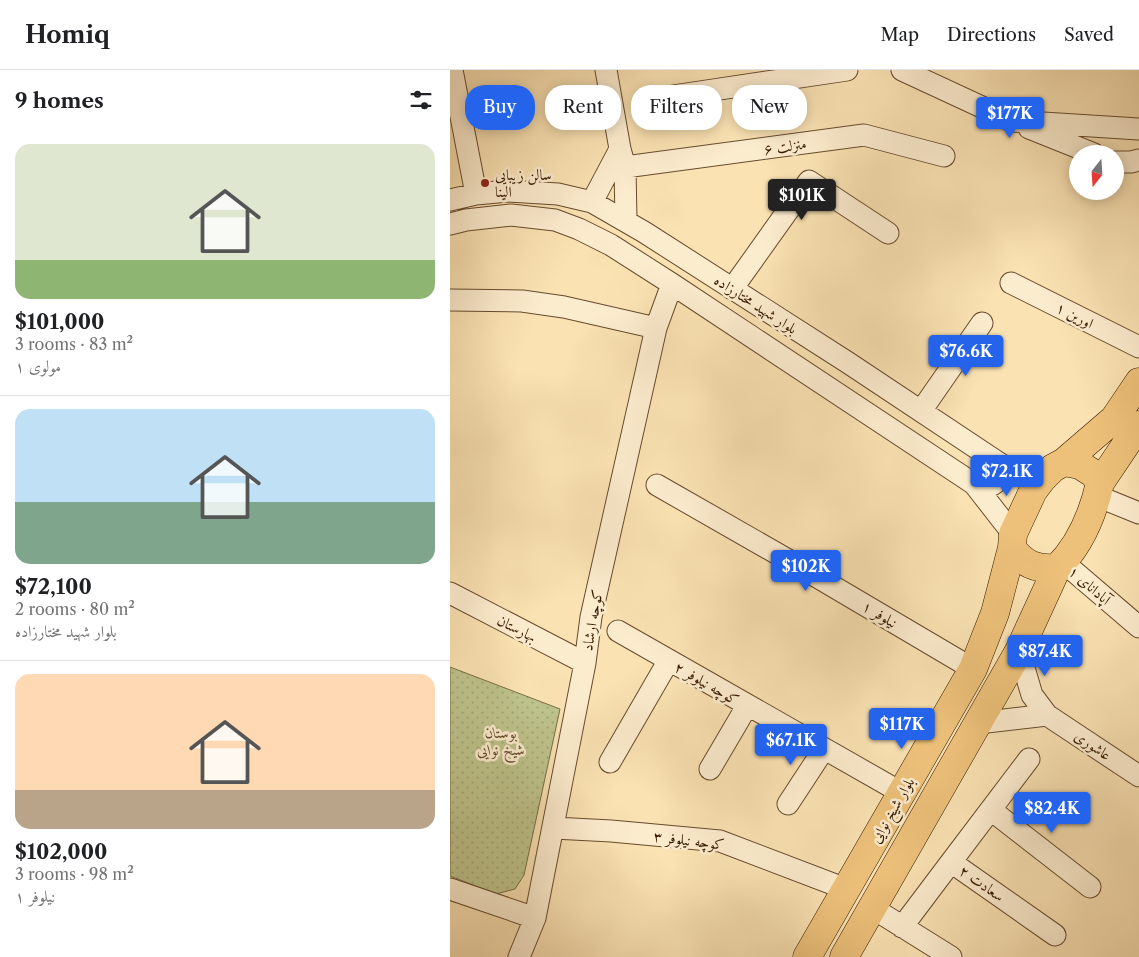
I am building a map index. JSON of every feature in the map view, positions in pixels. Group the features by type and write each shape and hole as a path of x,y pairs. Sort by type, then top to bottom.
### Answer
{"main road":[{"path":"1064,462 1114,418 1139,382"},
{"path":"1099,490 1139,425"},
{"path":"1064,462 1080,465 1094,474 1099,490"},
{"name":"بلوار شیخ نوایی","path":"807,957 973,669 995,613 1012,541 1033,492 1053,468 1064,462"},
{"name":"بلوار شیخ نوایی","path":"844,957 1019,651 1060,565 1082,534 1099,490"},
{"path":"1012,541 1018,557 1030,566 1043,570 1060,565"}],"street":[{"path":"452,70 476,194"},
{"path":"606,70 622,158 626,221"},
{"path":"722,89 847,70"},
{"path":"902,70 1012,121 1072,145"},
{"path":"1012,121 1139,129"},
{"name":"منزلت ۶","path":"622,158 864,135 944,156"},
{"path":"592,202 622,158"},
{"path":"1124,162 1139,160"},
{"path":"732,289 809,181 888,233"},
{"name":"بلوار شهید مختارزاده","path":"450,200 476,194 508,191 558,194 592,202 644,232 847,362 1007,468 1042,479"},
{"name":"بلوار شهید مختارزاده","path":"450,224 466,220 511,215 555,220 579,229 611,245 974,484 1012,541"},
{"name":"اورین ۱","path":"1011,283 1139,347"},
{"name":"کوچه ارشاد","path":"519,957 535,918 585,663 591,617 656,328 672,284"},
{"path":"450,300 522,301 564,307 656,328"},
{"path":"921,411 982,322"},
{"path":"974,484 983,487 992,486 998,480 1001,472 999,463"},
{"name":"۱ نیلوفر","path":"657,486 790,561 973,669"},
{"path":"1099,490 1139,513"},
{"name":"آپادانای ۱","path":"1060,565 1139,627"},
{"name":"بهارستان","path":"450,593 585,663"},
{"name":"کوچه نیلوفر ۲","path":"618,631 902,793"},
{"name":"عاشوری","path":"1019,651 1032,696 1047,715 1139,776"},
{"path":"610,762 669,660"},
{"path":"710,769 747,706"},
{"path":"978,723 1047,715"},
{"path":"788,804 824,749"},
{"path":"951,862 1029,759"},
{"path":"991,810 1090,887"},
{"name":"کوچه نیلوفر ۳","path":"554,828 720,841 846,889"},
{"name":"سعادت ۲","path":"902,927 951,862 1055,934"},
{"path":"450,889 535,918"},
{"path":"871,907 951,957"}],"green space":[{"name":"بوستان شیخ نوایی","path":"450,667 560,709 524,875 515,889 496,894 450,876"}],"place":[{"name":"سالن زیبایی الینا","path":"485,183"}]}
